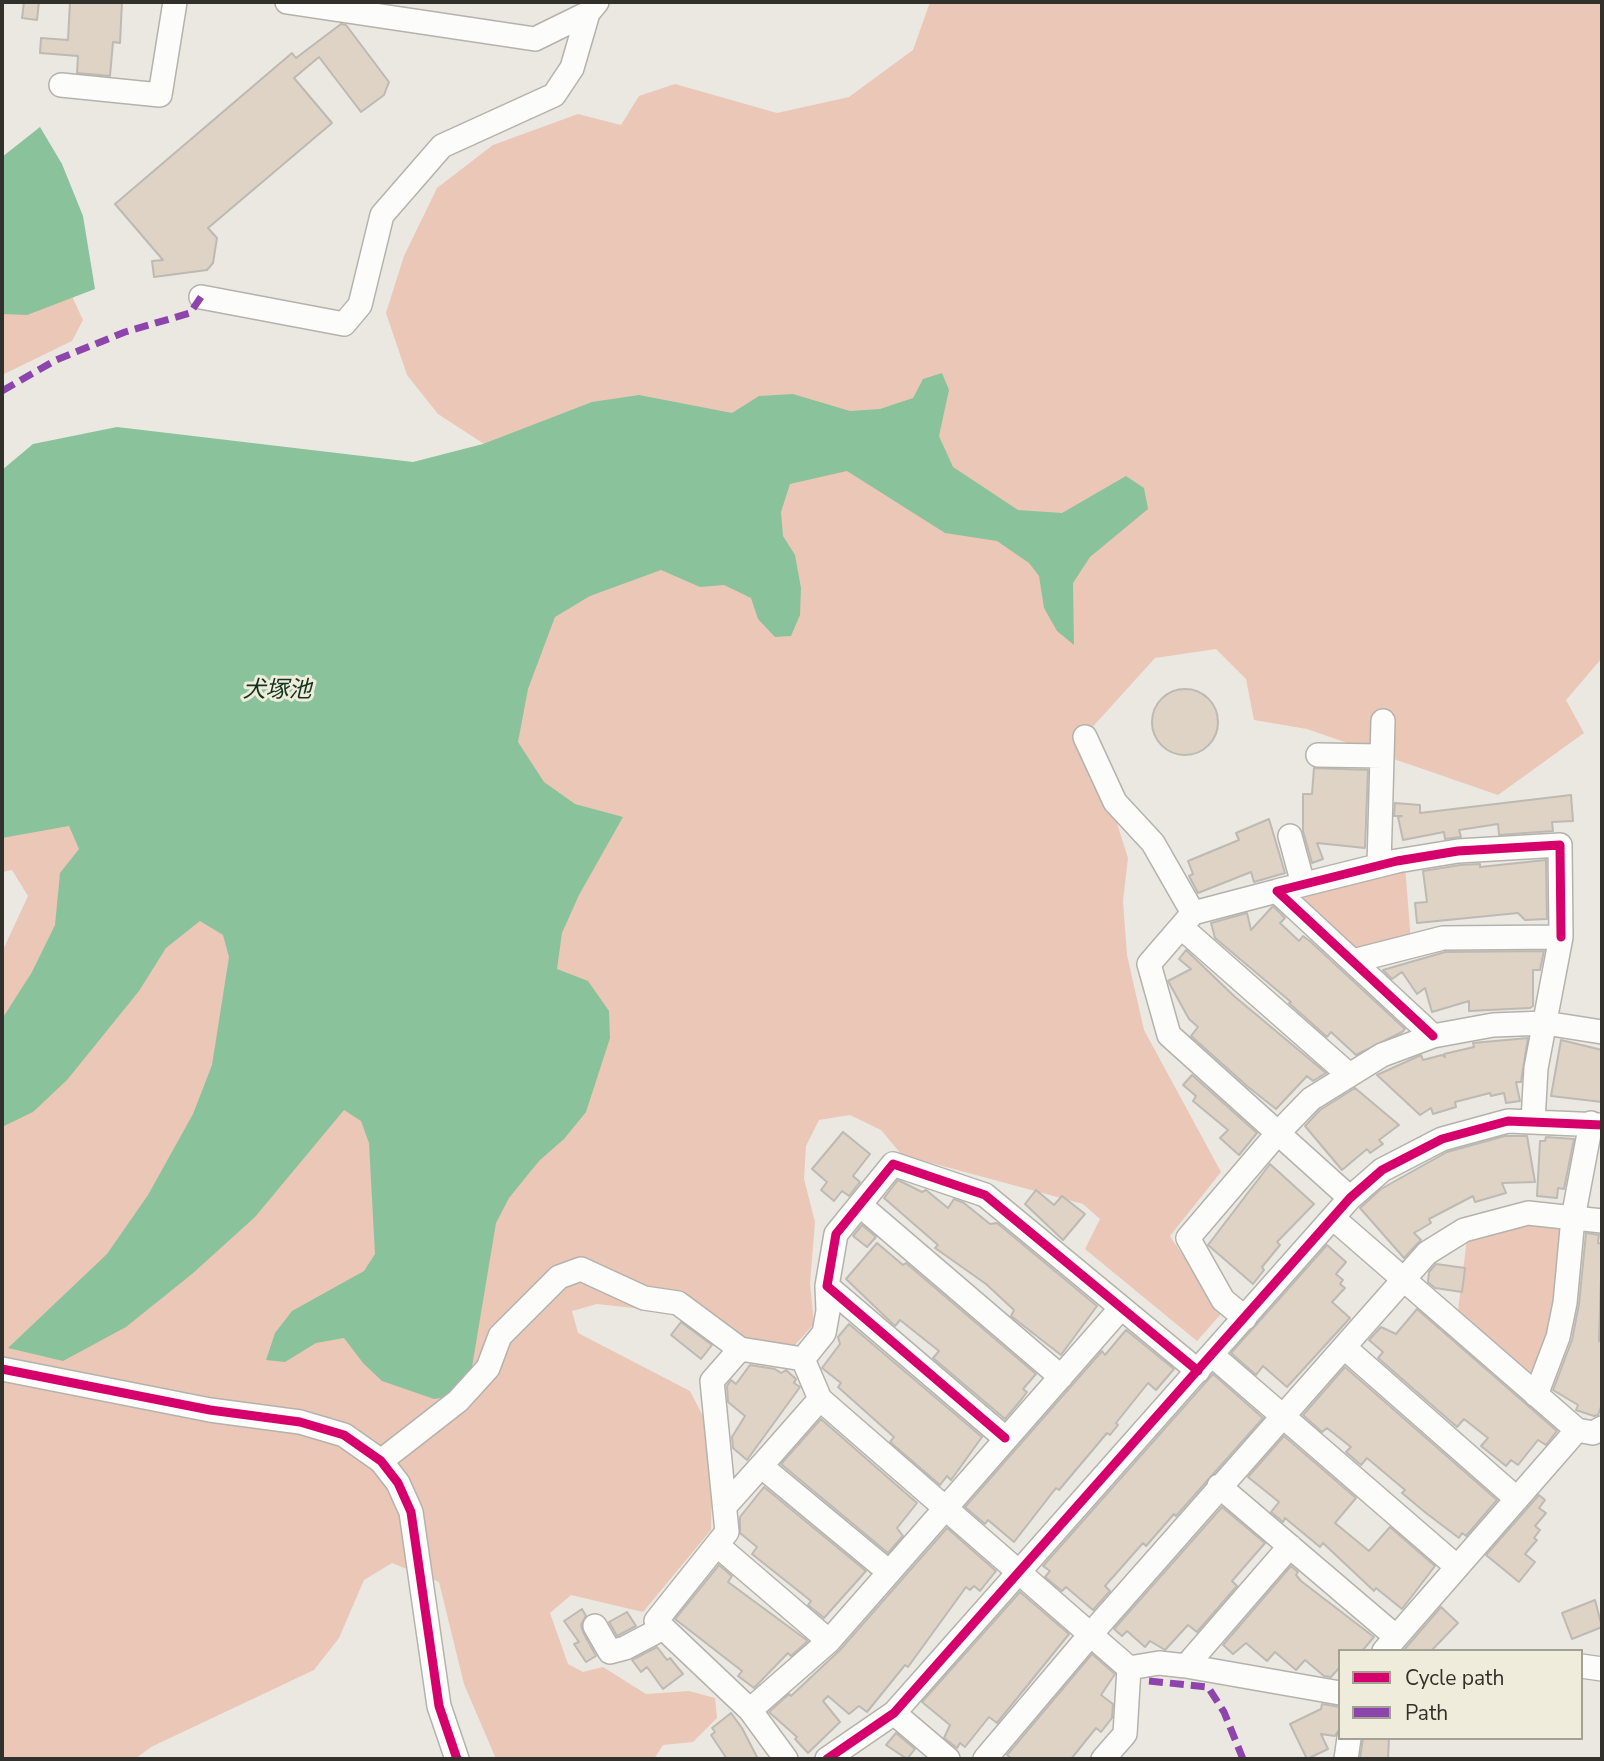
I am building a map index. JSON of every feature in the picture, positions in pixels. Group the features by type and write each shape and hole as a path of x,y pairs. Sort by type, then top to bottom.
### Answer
{"street":[{"path":"61,85 160,95 175,2"},
{"path":"287,2 535,38 593,7"},
{"path":"201,297 344,324 360,305 382,215 442,146 554,95 572,68 593,7"},
{"path":"1379,865 1383,721"},
{"path":"1085,737 1115,802 1153,843 1187,920 1348,1074"},
{"path":"1318,755 1382,756"},
{"path":"1290,836 1303,884"},
{"path":"1350,1198 1169,1035 1149,964 1187,920 1277,891 1379,865 1458,851 1560,845 1561,937 1536,1068 1533,1121"},
{"path":"1277,891 1433,1036"},
{"path":"1353,961 1443,938 1561,937"},
{"path":"1245,1318 1223,1300 1188,1238 1277,1134 1311,1099 1382,1055 1433,1036 1493,1025 1545,1024 1602,1032"},
{"path":"827,1759 894,1713 1350,1198 1382,1170 1442,1139 1508,1121 1597,1124 1573,1218 1560,1326 1536,1395"},
{"path":"803,1359 824,1333 828,1311 827,1286 836,1234 894,1164 985,1195 1121,1308 1283,1415 1456,1566"},
{"path":"860,1205 1062,1377"},
{"path":"985,1759 1219,1486 1427,1253 1464,1230 1528,1213 1602,1221"},
{"path":"1333,1218 1577,1430 1592,1433 1602,1428"},
{"path":"381,1461 458,1401 488,1368 500,1336 559,1277 581,1269 645,1298 678,1303 740,1349 803,1359"},
{"path":"827,1286 1004,1438"},
{"path":"751,1710 829,1641 1004,1438 1062,1377 1121,1308"},
{"path":"1344,1347 1517,1499"},
{"path":"740,1349 712,1381 727,1532 656,1620 751,1710 786,1759"},
{"path":"803,1359 820,1399 1129,1668 1159,1663 1186,1666 1338,1693"},
{"path":"2,1369 210,1410 300,1422 344,1435 381,1461 398,1483 411,1513 439,1706 457,1759"},
{"path":"726,1505 820,1399"},
{"path":"1219,1486 1290,1546 1390,1644 1577,1430"},
{"path":"761,1466 889,1572"},
{"path":"717,1545 829,1641"},
{"path":"1186,1666 1290,1546"},
{"path":"595,1626 610,1652 625,1648 663,1628"},
{"path":"1583,1666 1602,1668"},
{"path":"1103,1759 1125,1734 1129,1668"},
{"path":"894,1713 948,1759"},
{"path":"1346,1759 1349,1740"}],"shaded area":[{"path":"930,2 1602,2 1602,658 1566,700 1584,733 1498,795 1307,729 1254,720 1246,679 1216,649 1155,658 1088,732 1128,858 1123,901 1127,955 1144,1030 1221,1172 1170,1236 1221,1314 1197,1341 1085,1249 1100,1219 1083,1204 902,1155 881,1130 850,1115 819,1120 806,1146 804,1179 815,1222 810,1283 814,1324 795,1345 744,1341 669,1312 597,1304 572,1311 578,1333 690,1391 707,1424 712,1485 711,1530 643,1612 571,1595 550,1613 568,1664 583,1672 603,1667 646,1694 689,1691 715,1698 717,1718 693,1742 663,1745 654,1759 496,1759 464,1684 439,1582 392,1563 364,1580 339,1638 314,1670 151,1747 135,1759 2,1759 2,952 28,896 12,870 2,872 2,490 481,757 521,468 438,414 407,375 386,313 404,256 437,188 493,145 578,114 621,125 639,96 675,84 777,113 849,97 913,50"},
{"path":"64,279 83,320 72,341 2,375 2,280"},
{"path":"1405,866 1411,941 1361,955 1296,900 1299,892"},
{"path":"1514,1221 1566,1226 1559,1290 1535,1383 1457,1318 1467,1239"}],"water":[{"path":"40,127 62,164 83,216 95,289 27,315 2,314 2,157"},
{"name":"犬塚池","path":"942,373 949,390 939,436 953,467 1018,510 1062,513 1126,476 1144,488 1148,509 1090,557 1073,583 1074,645 1057,631 1044,608 1039,576 1029,563 997,541 945,533 847,471 790,484 781,512 783,536 795,555 801,588 800,615 791,636 775,637 758,619 751,598 724,585 700,587 661,570 590,596 555,617 528,689 518,742 544,782 575,804 623,817 579,895 562,933 557,969 588,981 609,1011 610,1038 586,1112 564,1139 539,1161 509,1198 496,1223 472,1367 456,1390 448,1397 434,1399 382,1381 363,1363 344,1338 316,1343 285,1362 266,1360 275,1333 292,1311 364,1271 375,1254 369,1143 361,1121 344,1110 255,1217 192,1274 126,1327 63,1361 8,1348 107,1254 148,1195 193,1114 212,1065 229,957 223,935 200,921 166,948 139,991 67,1080 33,1112 2,1127 2,1019 32,972 55,925 60,873 79,849 69,826 2,838 2,470 33,444 117,427 413,462 483,444 592,402 639,395 732,413 759,396 793,394 850,411 880,409 913,398 923,379"}],"building":[{"path":"24,2 39,2 37,20 22,18"},
{"path":"70,2 122,2 120,43 113,42 110,76 77,73 78,56 40,53 41,38 68,40"},
{"path":"341,24 346,25 389,82 384,95 361,112 319,57 294,78 332,123 208,228 217,238 213,263 207,270 154,277 152,261 163,260 115,204 292,53 296,58"},
{"path":"1178,689 1192,689 1204,694 1213,703 1218,722 1216,735 1209,746 1192,755 1178,755 1166,750 1157,741 1152,729 1152,715 1157,703 1166,694"},
{"path":"1314,768 1368,770 1365,848 1317,843 1323,859 1312,863 1303,831 1303,794 1312,794"},
{"path":"1571,795 1573,821 1552,822 1553,831 1499,835 1498,824 1459,830 1461,837 1445,839 1444,832 1403,840 1398,817 1402,816 1394,816 1395,803 1420,805 1420,813"},
{"path":"1269,819 1285,873 1254,882 1251,872 1198,893 1189,876 1193,874 1188,861 1239,840 1236,833"},
{"path":"1546,860 1547,919 1525,920 1518,913 1417,923 1415,903 1427,902 1423,871 1460,865 1480,864 1480,867"},
{"path":"1273,906 1285,918 1280,923 1299,941 1303,936 1311,942 1405,1029 1356,1055 1331,1032 1327,1037 1289,1003 1291,1002 1215,938 1211,923 1247,913 1251,930"},
{"path":"1186,950 1234,996 1326,1073 1313,1081 1307,1076 1276,1109 1247,1086 1191,1036 1198,1027 1189,1019 1168,981 1191,969 1179,959"},
{"path":"1544,951 1540,970 1533,970 1533,1006 1530,1008 1469,1011 1469,1001 1432,1012 1425,988 1417,994 1402,972 1392,979 1383,970 1445,952"},
{"path":"1528,1038 1521,1082 1516,1082 1520,1101 1506,1103 1504,1093 1491,1096 1490,1093 1455,1102 1456,1107 1433,1114 1431,1108 1420,1115 1377,1075 1421,1055 1423,1060 1442,1055 1445,1057 1444,1054 1474,1047 1473,1043"},
{"path":"1561,1040 1602,1050 1602,1102 1551,1096"},
{"path":"1192,1075 1257,1133 1239,1155 1220,1138 1228,1130 1193,1101 1196,1096 1183,1085"},
{"path":"1355,1088 1399,1125 1379,1140 1383,1144 1370,1153 1367,1149 1342,1170 1305,1126 1320,1110"},
{"path":"843,1132 870,1154 853,1176 860,1182 849,1196 842,1191 834,1201 821,1190 827,1182 812,1169"},
{"path":"1505,1136 1527,1136 1535,1182 1502,1183 1506,1193 1475,1202 1473,1196 1429,1219 1431,1223 1414,1233 1421,1240 1404,1258 1360,1208 1381,1189 1447,1152"},
{"path":"1546,1137 1574,1139 1564,1189 1558,1188 1557,1198 1537,1196 1540,1141 1545,1141"},
{"path":"1270,1164 1314,1204 1277,1242 1280,1245 1262,1267 1264,1270 1253,1284 1208,1245"},
{"path":"898,1180 922,1192 926,1190 948,1208 954,1199 964,1203 990,1224 997,1223 1097,1306 1061,1355 1011,1316 1014,1310 986,1284 935,1248 938,1245 884,1198"},
{"path":"1036,1190 1054,1205 1062,1196 1085,1214 1063,1240 1025,1204"},
{"path":"862,1225 876,1237 867,1247 853,1236"},
{"path":"1586,1233 1599,1235 1598,1243 1602,1244 1599,1341 1602,1342 1602,1404 1598,1415 1594,1416 1576,1410 1578,1405 1553,1390 1572,1340 1579,1304"},
{"path":"877,1243 903,1265 906,1263 1036,1374 1023,1389 1027,1392 1005,1419 933,1358 939,1351 900,1320 895,1326 846,1279"},
{"path":"1327,1245 1346,1262 1336,1274 1343,1280 1340,1284 1345,1288 1332,1302 1350,1318 1287,1387 1263,1366 1256,1375 1231,1353"},
{"path":"1436,1264 1465,1268 1462,1292 1435,1288 1428,1282 1429,1272"},
{"path":"1417,1309 1557,1431 1546,1445 1538,1440 1518,1465 1511,1460 1506,1466 1481,1446 1488,1438 1464,1419 1457,1427 1378,1358 1383,1352 1369,1340 1381,1327 1396,1334"},
{"path":"681,1322 712,1345 701,1359 671,1335"},
{"path":"849,1324 982,1437 951,1480 947,1476 940,1485 890,1442 894,1437 838,1387 841,1383 822,1368 840,1344 838,1337"},
{"path":"1126,1330 1174,1369 1156,1390 1148,1383 1116,1423 1118,1425 1110,1435 1107,1433 1059,1490 1056,1488 1014,1542 988,1520 985,1524 965,1507 1102,1351 1105,1355"},
{"path":"750,1365 775,1369 781,1373 786,1370 800,1387 747,1460 733,1448 732,1437 745,1416 728,1402 727,1386 731,1380 736,1384"},
{"path":"1345,1367 1497,1500 1466,1536 1462,1533 1459,1538 1402,1493 1405,1490 1367,1458 1361,1465 1346,1452 1351,1447 1327,1428 1322,1432 1303,1415"},
{"path":"1213,1374 1263,1418 1176,1516 1174,1514 1146,1546 1143,1543 1105,1586 1110,1591 1093,1610 1066,1587 1062,1591 1045,1577 1050,1571 1043,1566"},
{"path":"821,1419 917,1503 897,1528 903,1536 888,1553 781,1464"},
{"path":"1284,1436 1356,1498 1335,1523 1369,1551 1390,1527 1435,1566 1402,1609 1376,1588 1374,1591 1323,1543 1320,1547 1285,1518 1283,1522 1271,1512 1279,1502 1248,1477"},
{"path":"764,1487 866,1571 824,1618 808,1605 811,1601 752,1554 757,1547 740,1533 740,1517"},
{"path":"1539,1495 1545,1500 1539,1508 1546,1513 1535,1526 1540,1530 1534,1538 1537,1540 1525,1554 1535,1562 1519,1582 1486,1555"},
{"path":"1222,1507 1265,1543 1232,1581 1237,1586 1197,1632 1188,1625 1165,1650 1150,1641 1145,1647 1127,1631 1122,1636 1114,1629"},
{"path":"947,1528 996,1571 980,1591 974,1586 970,1590 966,1587 908,1667 905,1665 867,1712 859,1706 849,1714 828,1696 823,1701 840,1722 808,1753 795,1739 797,1737 769,1712 789,1694 791,1696 840,1650"},
{"path":"719,1565 732,1576 728,1582 808,1641 791,1656 788,1653 754,1688 738,1676 742,1671 675,1619"},
{"path":"1291,1566 1298,1572 1296,1575 1301,1581 1374,1637 1364,1649 1338,1649 1338,1669 1331,1677 1324,1676 1305,1660 1296,1670 1275,1652 1267,1661 1246,1643 1233,1654 1223,1645"},
{"path":"1020,1592 1069,1634 997,1723 989,1717 965,1747 960,1743 957,1748 944,1738 950,1725 922,1702"},
{"path":"1595,1600 1602,1627 1572,1639 1562,1613"},
{"path":"1441,1607 1458,1623 1433,1649 1405,1649"},
{"path":"582,1609 586,1616 581,1625 583,1632 596,1656 586,1662 574,1644 579,1642 564,1621"},
{"path":"627,1612 636,1626 617,1636 609,1622"},
{"path":"657,1647 683,1674 663,1689 647,1667 641,1672 632,1660"},
{"path":"1092,1654 1115,1674 1101,1695 1113,1704 1112,1718 1101,1732 1096,1728 1071,1759 1012,1759 1007,1755"},
{"path":"1322,1704 1338,1707 1338,1731 1335,1736 1321,1734 1328,1749 1307,1759 1290,1724 1321,1709"},
{"path":"731,1713 758,1759 727,1759 711,1735 715,1732 712,1728"},
{"path":"896,1733 915,1749 907,1759 886,1745"},
{"path":"1363,1740 1389,1740 1388,1759 1360,1759"}],"marked path":[{"path":"2,391 56,360 125,332 190,313 201,297"},
{"path":"1149,1681 1208,1687 1224,1712 1243,1759"}],"cycle path":[{"path":"1433,1036 1277,891 1397,861 1458,851 1560,845 1561,937"},
{"path":"827,1759 894,1713 1350,1198 1382,1170 1442,1139 1508,1121 1602,1125"},
{"path":"1005,1438 827,1286 836,1234 893,1164 985,1195 1198,1371"},
{"path":"2,1369 210,1410 300,1422 344,1435 381,1461 398,1483 411,1512 439,1706 457,1759"}]}
